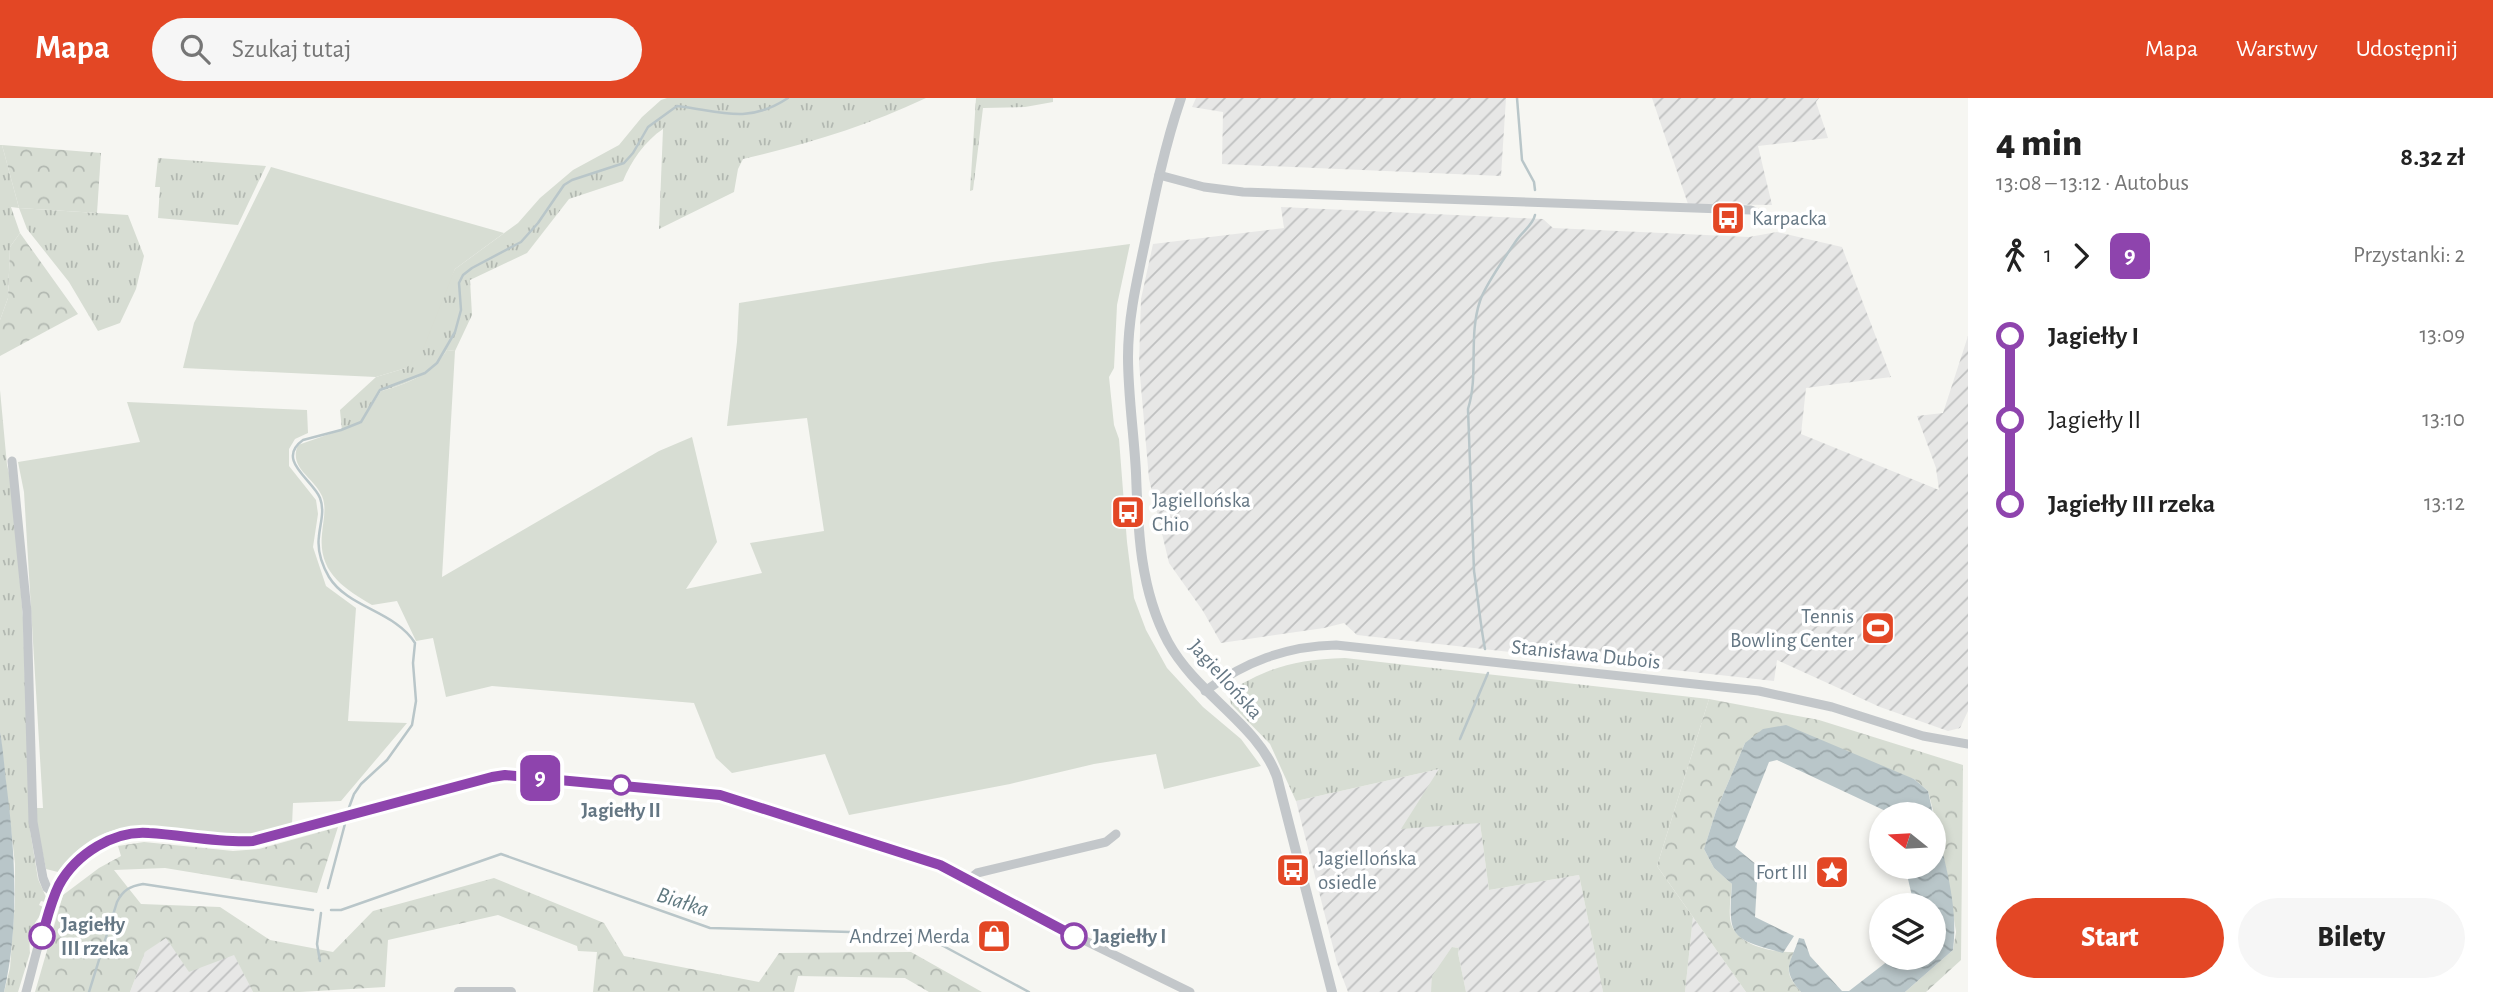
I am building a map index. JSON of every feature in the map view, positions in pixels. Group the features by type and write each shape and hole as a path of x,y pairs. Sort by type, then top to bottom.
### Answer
{"street":[{"name":"Jagiellońska","path":"1181,98 1159,175 1135,291 1129,342 1141,551 1147,588 1159,622 1174,652 1205,691 1255,739 1270,760 1277,777 1332,992"},
{"path":"1159,175 1204,187 1243,192 1751,210 1763,216"},
{"path":"12,461 27,612 33,822 43,878 47,888 55,894"},
{"name":"Stanisława Dubois","path":"1205,691 1241,668 1274,654 1315,645 1336,645 1759,691 1809,701 1923,736 1968,744"},
{"path":"26,992 55,894 66,874 84,855 104,843 147,832 226,841 253,841 497,776 720,795 940,865 1074,936 1190,992"},
{"path":"968,880 977,873 1106,842 1116,834"},
{"path":"459,992 511,992"}],"shaded area":[{"path":"1196,98 1506,98 1501,176 1222,164 1223,112 1192,107"},
{"path":"1652,98 1819,98 1816,102 1828,138 1758,146 1772,205 1688,204"},
{"path":"1281,207 1543,219 1553,228 1749,237 1777,232 1842,247 1891,377 1806,388 1801,434 1939,490 1936,468 1917,416 1943,413 1968,336 1968,711 1960,728 1948,731 1880,707 1777,660 1774,681 1357,635 1344,623 1221,643 1203,611 1169,563 1149,479 1139,364 1141,299 1153,244 1284,228"},
{"path":"1439,769 1480,823 1489,890 1579,875 1603,992 1466,992 1459,948 1453,947 1431,992 1348,992 1337,963 1296,801"},
{"path":"1693,917 1746,992 1685,992"},
{"path":"166,937 234,954 253,992 130,992 145,952"}],"green space":[{"path":"667,98 926,98 836,133 743,159 738,169 734,192 659,229 663,129 639,152 623,181 569,199 527,253 470,280 472,315 455,351 447,350 434,366 418,377 380,391 361,423 342,431 340,410 376,377 406,368 455,269 518,223 540,198 573,170 619,145 642,117"},
{"path":"976,98 1053,98 1053,102 1025,107 983,108 973,190 970,191"},
{"path":"0,145 19,208 11,207 20,233 10,247 8,298 0,320"},
{"path":"2,145 101,153 97,213 19,208"},
{"path":"158,158 266,166 238,225 158,218 160,187 155,187"},
{"path":"271,167 504,233 455,269 421,354 406,368 376,377 183,368 194,323"},
{"path":"19,208 128,215 144,256 136,289 120,323 98,331 69,282 27,229"},
{"path":"20,233 78,314 0,356 0,320 8,298 10,247"},
{"path":"1130,244 1117,305 1114,368 1109,377 1114,425 1119,439 1134,598 1146,630 1167,668 1203,707 1241,739 1261,766 1164,789 1156,754 1094,764 1010,784 849,815 825,754 732,773 716,758 694,703 492,686 446,697 433,638 416,641 397,601 372,605 342,585 328,569 324,559 322,496 296,460 298,445 361,423 381,391 418,377 434,366 447,350 455,351 442,577 659,451 692,437 717,542 686,589 762,573 750,543 824,531 807,418 727,426 739,303 993,262"},
{"path":"0,390 7,465 12,485 23,618 30,830 38,879 46,897 45,902 41,901 39,905 43,910 32,929 30,953 18,992 4,992 10,968 15,864 0,732"},
{"path":"127,402 307,410 308,433 295,439 289,449 289,466 316,500 318,514 313,547 326,586 356,608 348,721 407,723 341,801 293,803 292,825 250,834 123,828 101,835 79,849 58,872 46,869 37,826 37,808 43,808 24,492 18,462 140,442"},
{"path":"1345,658 1709,699 1657,866 1693,917 1685,992 1603,992 1579,875 1489,890 1480,823 1401,829 1439,769 1296,801 1270,744 1231,704 1228,692 1257,676 1284,666 1312,660"},
{"path":"1709,699 1819,720 1963,765 1961,960 1926,992 1905,992 1930,970 1946,970 1946,956 1953,950 1956,932 1946,869 1946,802 1931,802 1928,791 1914,779 1745,743 1716,811 1704,849 1714,868 1732,884 1732,927 1738,935 1755,946 1794,952 1789,964 1789,974 1801,992 1746,992 1657,866"},
{"path":"338,827 317,893 165,868 114,870 141,904 220,907 270,940 333,952 373,911 494,878 604,923 624,956 759,982 779,953 911,952 982,992 929,992 905,978 798,976 794,992 593,992 597,952 578,951 577,946 498,915 388,940 385,987 253,992 234,955 189,972 166,938 145,952 130,992 35,992 63,895 99,868 121,856 118,846 144,842 233,851 259,849"},
{"path":"1452,947 1459,948 1466,992 1431,992 1432,976"}],"water":[{"path":"1786,725 1914,779 1928,791 1930,802 1869,803 1777,760 1769,762 1735,847 1758,866 1755,917 1794,936 1783,953 1752,943 1736,933 1731,915 1732,884 1714,868 1704,849 1716,811 1745,743 1763,729"},
{"path":"0,732 12,834 14,886 12,939 4,992 0,992"},
{"path":"1946,866 1954,934 1953,950 1946,956 1946,893 1911,893 1908,879 1946,879"},
{"path":"1799,938 1804,939 1810,956 1842,991 1849,991 1876,970 1930,970 1905,992 1801,992 1789,971"}],"waterway":[{"path":"347,813 361,784 387,760 412,725 416,701 413,663 415,643 396,624 348,596 329,577 319,547 322,513 320,498 294,462 295,447 303,440 361,422 380,390 425,373 437,363 455,332 461,310 459,283 463,275 521,242 538,223 564,185 624,163 648,127 677,106 746,114 760,111 788,98"},
{"path":"1517,98 1522,160 1534,182 1535,190"},
{"path":"1485,649 1474,571 1468,409 1473,382 1476,315 1486,287 1535,215"},
{"path":"1460,739 1488,673"},
{"path":"328,888 346,820"},
{"name":"Białka","path":"331,910 341,910 501,854 710,928 921,934 1029,992"},
{"name":"Białka","path":"89,992 117,902 127,889 134,886 143,884 313,910"},
{"path":"320,961 317,944 321,913"}],"bus line":[{"name":"9","path":"42,936 55,894 66,874 84,855 111,839 147,832 226,841 268,839 505,775 720,795 940,865 1074,936"}],"place":[{"name":"Karpacka","path":"1728,218"},
{"name":"Jagiellońska Chio","path":"1128,512"},
{"name":"Tennis Bowling Center","path":"1878,628"},
{"name":"Jagiełły II","path":"621,785"},
{"name":"Jagiellońska osiedle","path":"1293,870"},
{"name":"Fort III","path":"1832,872"},
{"name":"Jagiełły III rzeka","path":"42,936"},
{"name":"Andrzej Merda","path":"994,936"},
{"name":"Jagiełły I","path":"1074,936"}]}
